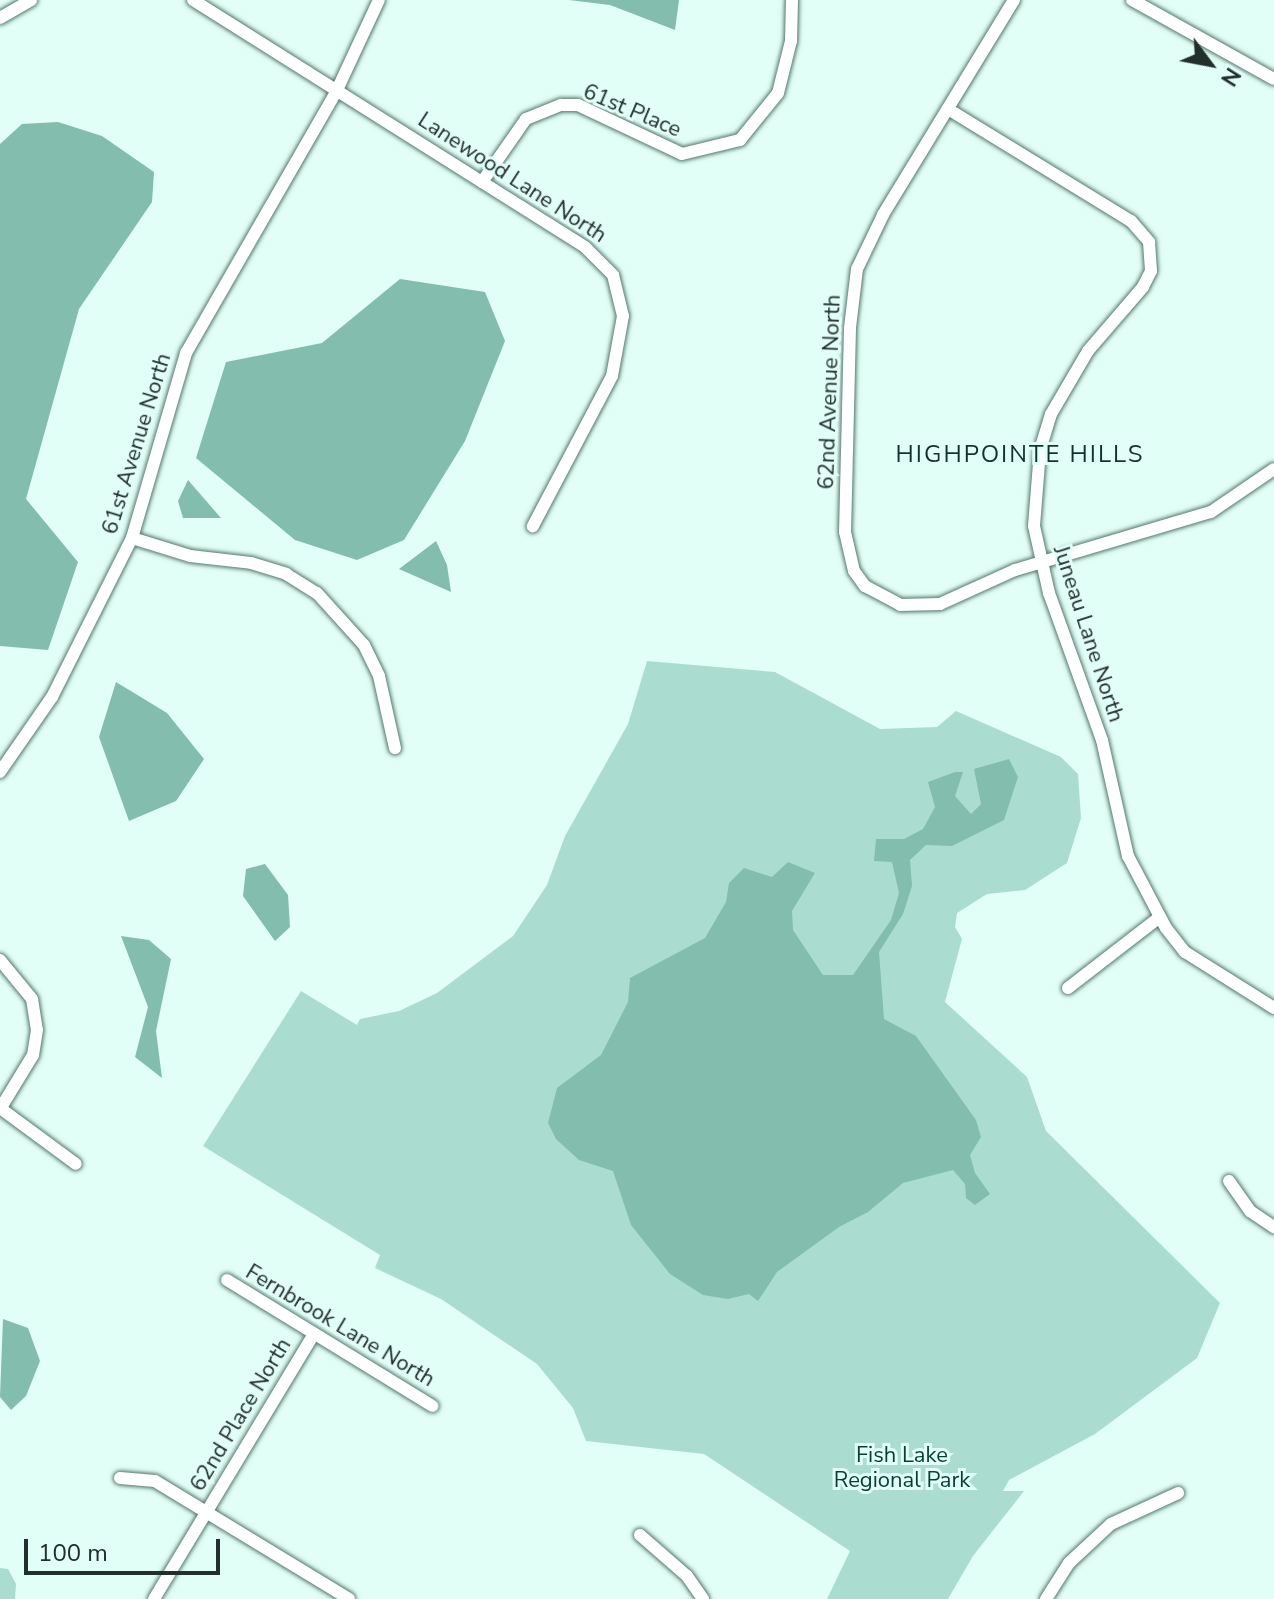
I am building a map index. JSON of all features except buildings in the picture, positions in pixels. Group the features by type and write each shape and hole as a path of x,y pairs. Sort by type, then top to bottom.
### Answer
{"street":[{"path":"0,18 31,0"},
{"name":"Lanewood Lane North","path":"193,0 603,261 620,292 623,316 612,376 533,526"},
{"name":"61st Avenue North","path":"0,772 52,697 132,538 186,353 337,90 379,0"},
{"name":"61st Place","path":"482,182 526,119 561,105 578,105 682,154 740,140 778,93 791,41 792,0"},
{"name":"62nd Avenue North","path":"1014,0 883,215 857,269 850,328 846,552 865,586 882,598 920,608 1041,564 1211,512 1274,469"},
{"path":"1132,0 1274,79"},
{"name":"Juneau Lane North","path":"948,109 1131,221 1149,242 1151,271 1134,303 1088,351 1051,414 1034,488 1041,564 1102,740 1128,856 1160,917 1185,952 1274,1008"},
{"path":"132,538 190,556 251,563 286,574 317,593 364,645 379,676 395,748"},
{"path":"1068,988 1160,917"},
{"path":"0,960 32,999 37,1030 33,1055 0,1108 76,1164"},
{"path":"1229,1181 1250,1211 1274,1227"},
{"name":"Fernbrook Lane North","path":"227,1280 433,1406"},
{"name":"62nd Place North","path":"154,1599 314,1334"},
{"path":"120,1478 155,1481 349,1599"},
{"path":"1046,1599 1069,1563 1111,1524 1178,1493"},
{"path":"640,1535 687,1576 703,1599"}],"green space":[{"name":"Fish Lake Regional Park","path":"647,661 775,672 880,729 937,727 956,711 1061,757 1078,774 1081,818 1067,863 1025,890 987,894 957,913 955,927 962,939 945,1002 1027,1077 1046,1131 1220,1303 1197,1358 1095,1434 1009,1480 1003,1491 1024,1491 973,1556 948,1599 827,1599 850,1551 704,1454 586,1441 573,1408 537,1364 441,1299 375,1268 380,1255 203,1146 301,991 357,1025 360,1019 399,1011 437,993 513,936 547,885 565,836 628,724"},
{"path":"0,1568 8,1569 16,1584 15,1599 0,1599"}],"shaded area":[{"path":"569,0 679,0 675,30 610,5"},
{"path":"58,122 102,136 154,172 152,202 79,309 26,499 78,562 48,650 0,646 0,144 22,124"},
{"path":"400,279 485,292 505,341 465,441 404,540 357,560 295,540 196,458 226,362 322,343"},
{"path":"188,480 221,518 183,518 178,501"},
{"path":"436,541 447,565 451,592 399,569"},
{"path":"116,682 167,713 204,759 176,801 129,821 99,737"},
{"path":"1009,759 1018,777 1004,820 952,846 926,845 910,860 912,886 903,914 879,952 884,1019 916,1036 976,1120 981,1137 970,1155 975,1173 990,1194 975,1205 966,1198 965,1184 953,1170 903,1183 868,1212 839,1227 777,1272 758,1301 749,1294 728,1299 703,1295 670,1274 631,1225 613,1171 579,1160 556,1139 548,1123 557,1088 601,1055 628,1002 630,978 705,938 726,902 729,883 744,868 772,877 788,862 815,873 792,911 793,930 823,975 853,975 891,920 899,893 892,862 874,861 876,839 904,839 923,829 935,807 928,782 955,772 963,772 955,796 971,814 981,804 974,769"},
{"path":"265,864 288,895 290,927 275,941 243,896 246,869"},
{"path":"121,936 149,940 171,959 156,1031 162,1078 135,1057 148,1007"},
{"path":"3,1319 28,1328 40,1361 26,1396 11,1410 0,1397"}],"district":[{"name":"HIGHPOINTE HILLS","path":"1020,455"}]}
